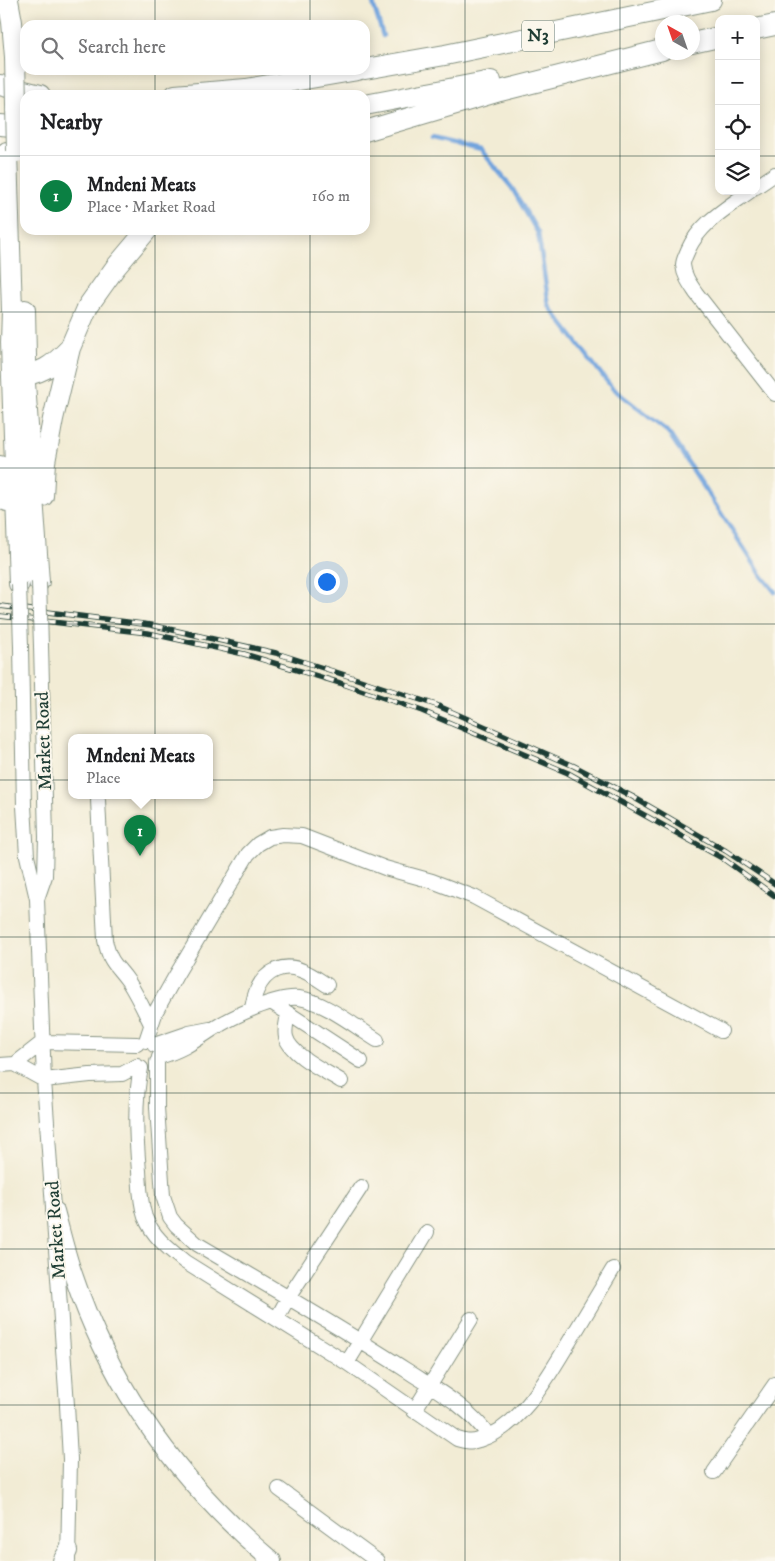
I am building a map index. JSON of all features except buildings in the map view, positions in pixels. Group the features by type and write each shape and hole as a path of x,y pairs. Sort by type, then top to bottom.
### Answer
{"highway":[{"path":"8,0 12,22 10,58 12,376 29,575"},
{"name":"N3","path":"370,68 445,55 712,0"},
{"path":"0,7 10,58"},
{"path":"760,27 775,24"},
{"path":"700,40 715,37"},
{"name":"N3","path":"370,104 655,49"},
{"path":"370,129 500,90 655,50"},
{"path":"246,90 330,75"},
{"path":"0,86 20,90"},
{"path":"0,93 20,95"},
{"path":"0,125 20,127"},
{"path":"12,152 25,312 26,356 12,376"},
{"path":"29,575 45,462 70,348 88,306 115,268 143,235"},
{"path":"12,376 54,365 70,348"},
{"path":"0,466 8,504 29,575"}],"main road":[{"path":"54,1211 86,1310 112,1366 130,1397 178,1468 228,1522 272,1561"}],"street":[{"path":"760,184 775,174"},
{"path":"744,195 717,215 702,229 691,244 683,263 685,277 775,394"},
{"name":"Market Road","path":"29,575 41,646 46,837 45,876 37,900"},
{"name":"Market Road","path":"29,575 21,647 27,856 37,900 44,1080 70,1460 66,1558"},
{"path":"0,1065 15,1064 44,1080 122,1074 139,1067 150,1068 151,1024 128,980 111,961 105,940 98,800"},
{"path":"151,1024 175,977 248,854 258,844 270,837 284,835 302,836 385,868 432,881 474,897 721,1031"},
{"path":"252,1009 256,990 263,979 270,972 280,968 289,967 302,970 327,985"},
{"path":"377,1040 325,1008 300,998 289,998 252,1009 214,1029 197,1030 151,1050 132,1052 132,1058 139,1067 135,1106 141,1202 146,1218 158,1238 167,1248 346,1364 456,1439 470,1442 489,1436 501,1429 526,1406 552,1370 613,1269"},
{"path":"271,1002 362,1060"},
{"path":"288,1014 286,1038 290,1046 297,1053 341,1081"},
{"path":"15,1064 43,1042 151,1050"},
{"path":"151,1050 163,1196 170,1217 176,1225 197,1244 362,1341 430,1386 472,1416 489,1436"},
{"path":"138,1165 160,1164"},
{"path":"276,1318 361,1187"},
{"path":"346,1364 362,1341 427,1232"},
{"path":"414,1411 471,1319"},
{"path":"714,1472 775,1384"},
{"path":"279,1489 376,1561"}],"waterway":[{"path":"372,0 383,36"},
{"path":"432,138 481,150 512,188 538,233 549,306 612,388 668,432 762,576 775,592"}],"railway":[{"path":"0,606 151,625 276,653 436,705 574,766 633,797 726,851 775,884"},
{"path":"0,616 148,633 244,654 340,683 422,711 568,773 722,858 775,896"}],"place":[{"name":"Mndeni Meats","path":"140,856"}]}
